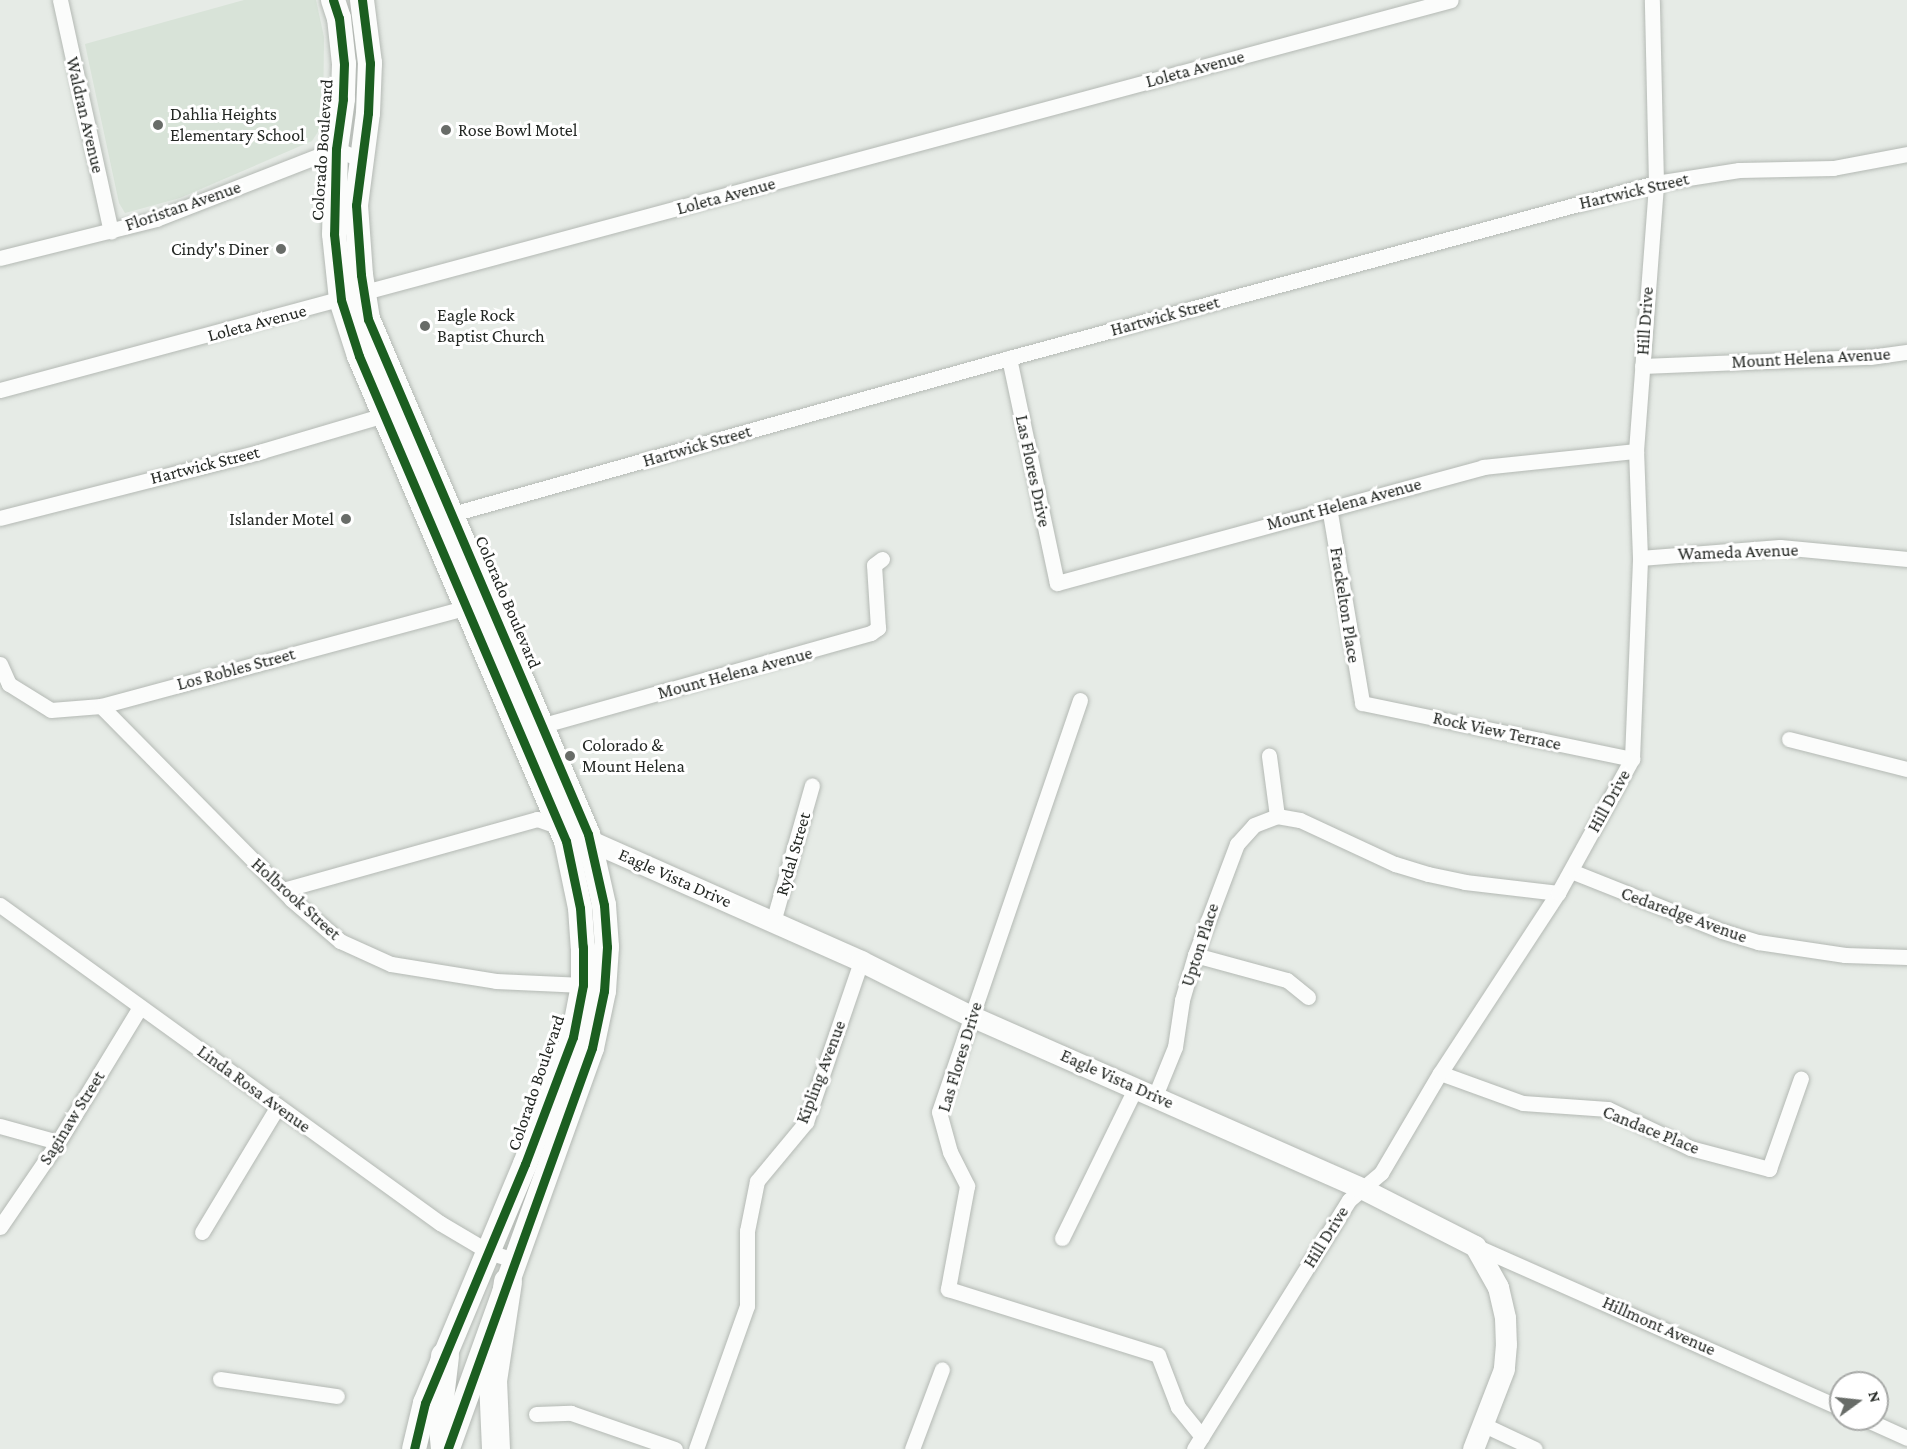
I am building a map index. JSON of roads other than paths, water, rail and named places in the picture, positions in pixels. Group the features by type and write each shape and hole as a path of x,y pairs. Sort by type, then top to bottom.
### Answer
{"highway":[{"path":"496,1449 493,1381 512,1271"},
{"path":"445,1356 440,1398 446,1449"}],"main road":[{"name":"Colorado Boulevard","path":"333,0 339,18 344,64 343,99 336,149 334,234 352,297 377,343 396,411 478,603 542,726 590,840 604,905 607,947 604,991 592,1048 446,1449"},
{"name":"Colorado Boulevard","path":"352,297 356,205 370,63 362,0"},
{"name":"Colorado Boulevard","path":"414,1449 425,1403 489,1252 570,1047 583,985 580,908 560,827 519,733 478,603"}],"street":[{"name":"Waldran Avenue","path":"60,0 111,231"},
{"name":"Loleta Avenue","path":"0,390 1451,0"},
{"name":"Hill Drive","path":"1198,1443 1350,1200 1382,1173 1440,1073 1558,893 1632,759 1640,558 1636,451 1656,183 1652,0"},
{"name":"Floristan Avenue","path":"0,258 156,219 336,149"},
{"path":"336,149 362,160"},
{"name":"Hartwick Street","path":"442,517 1009,358 1656,183 1738,170 1833,168 1907,154"},
{"name":"Mount Helena Avenue","path":"1642,366 1870,357 1907,352"},
{"name":"Las Flores Drive","path":"1009,358 1057,583"},
{"name":"Hartwick Street","path":"0,518 262,451 396,411"},
{"name":"Mount Helena Avenue","path":"1057,583 1329,507 1483,467 1636,451"},
{"name":"Frackelton Place","path":"1329,507 1362,703"},
{"name":"Wameda Avenue","path":"1640,558 1780,547 1907,559"},
{"name":"Mount Helena Avenue","path":"519,733 871,633 878,628 874,565 882,558"},
{"name":"Los Robles Street","path":"0,664 9,684 51,710 101,706 478,603"},
{"name":"Las Flores Drive","path":"1080,700 939,1112 950,1152 967,1186 948,1289 1158,1355 1178,1407 1198,1443"},
{"name":"Rock View Terrace","path":"1362,703 1632,759"},
{"name":"Holbrook Street","path":"101,706 283,890 340,941 390,964 496,981 583,985"},
{"path":"1789,739 1907,769"},
{"path":"1269,756 1277,816 1300,820 1395,864 1428,874 1465,882 1558,893"},
{"name":"Rydal Street","path":"773,922 812,785"},
{"name":"Upton Place","path":"1062,1238 1174,1047 1182,1000 1195,955 1237,844 1254,825 1277,816"},
{"path":"283,890 537,819 560,827"},
{"name":"Eagle Vista Drive","path":"560,827 861,961 971,1016 1364,1189 1475,1246"},
{"name":"Cedaredge Avenue","path":"1571,871 1722,932 1758,942 1845,955 1907,957"},
{"name":"Linda Rosa Avenue","path":"0,905 440,1223 489,1252 512,1271"},
{"path":"1195,955 1287,980 1308,997"},
{"name":"Kipling Avenue","path":"696,1449 747,1306 747,1231 757,1182 806,1122 861,961"},
{"name":"Saginaw Street","path":"0,1227 58,1142 140,1007"},
{"name":"Candace Place","path":"1440,1073 1523,1104 1608,1109 1690,1148 1769,1169 1801,1078"},
{"path":"202,1232 278,1106"},
{"path":"0,1126 58,1142"},
{"path":"1473,1449 1504,1369 1506,1335 1498,1287 1475,1246"},
{"name":"Hillmont Avenue","path":"1475,1246 1829,1403"},
{"path":"912,1449 942,1369"},
{"path":"220,1379 337,1396"},
{"path":"536,1413 556,1412 591,1418 675,1449"},
{"path":"1484,1425 1535,1449"},
{"path":"1889,1430 1907,1438"}],"place":[{"name":"Dahlia Heights Elementary School","path":"158,125"},
{"name":"Rose Bowl Motel","path":"446,130"},
{"name":"Cindy's Diner","path":"281,249"},
{"name":"Eagle Rock Baptist Church","path":"425,326"},
{"name":"Islander Motel","path":"346,519"},
{"name":"Colorado & Mount Helena","path":"570,756"}]}
